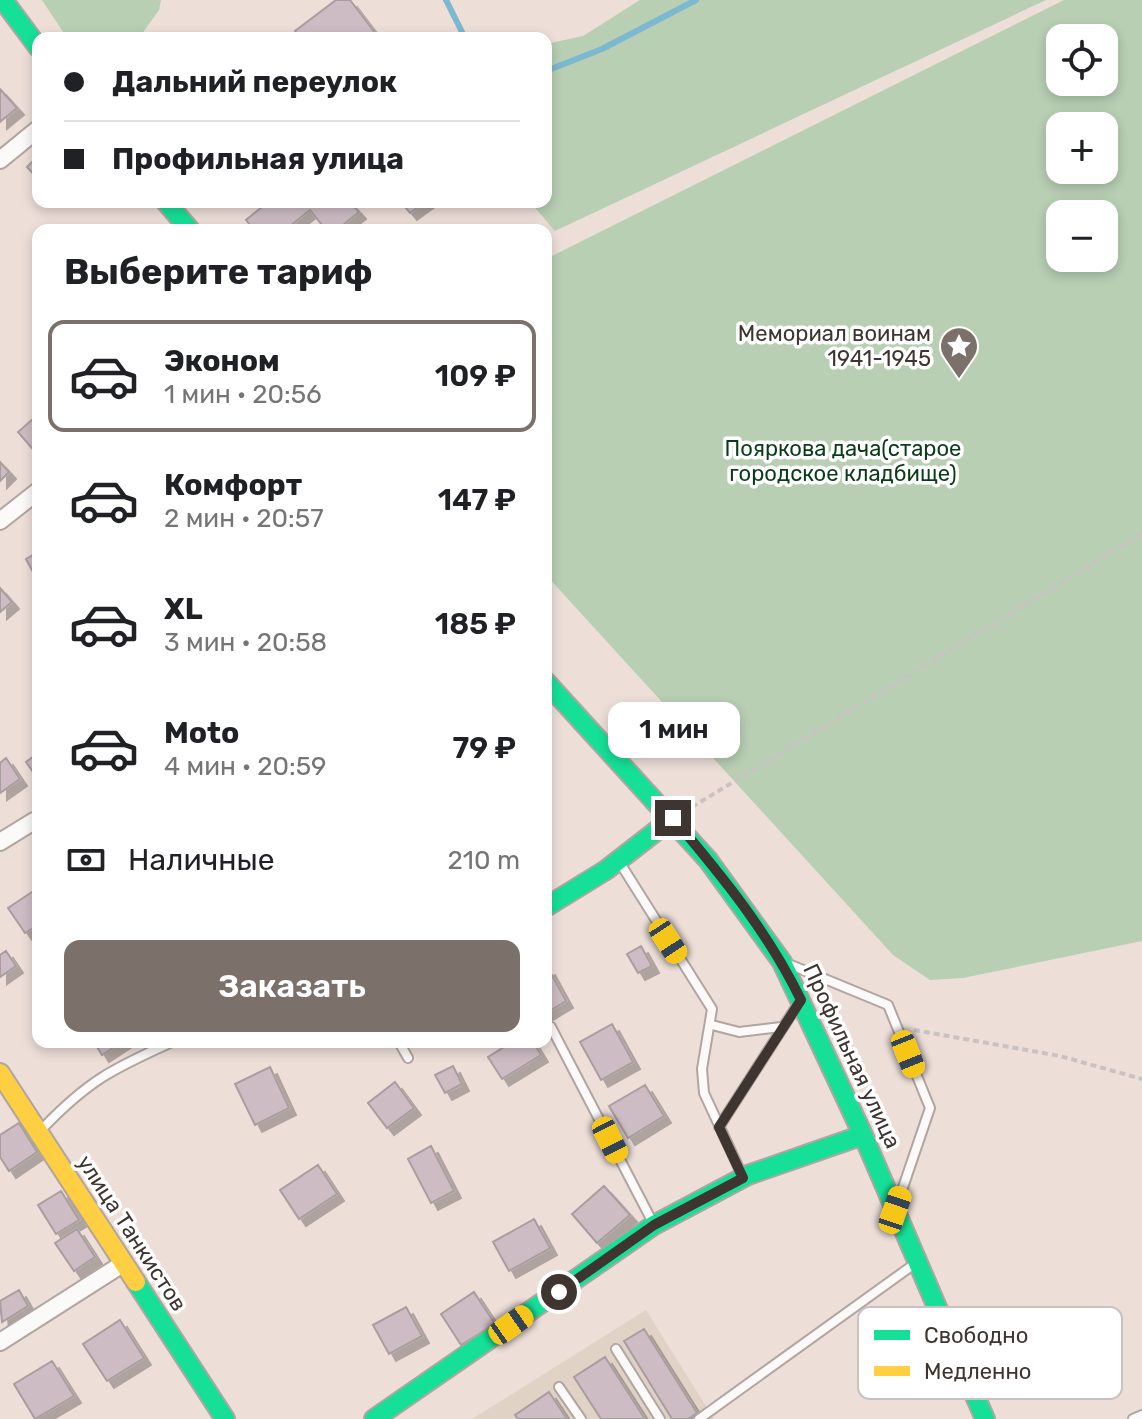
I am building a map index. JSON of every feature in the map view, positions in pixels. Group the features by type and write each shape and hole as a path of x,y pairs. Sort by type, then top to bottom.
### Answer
{"street":[{"path":"3,0 32,39"},
{"path":"0,160 32,134"},
{"path":"171,208 185,224"},
{"path":"0,521 32,500"},
{"name":"Профильная улица","path":"552,689 673,818 745,906 782,962 863,1135 936,1307"},
{"path":"552,903 673,818"},
{"path":"0,842 32,822"},
{"name":"улица Танкистов","path":"0,1073 7,1100 38,1133 225,1419"},
{"path":"374,1419 654,1225 743,1178 863,1135"},
{"path":"0,1342 124,1263"},
{"name":"Профильная улица","path":"976,1399 985,1419"}],"lane":[{"path":"618,859 712,1009 712,1025 702,1069 704,1093 743,1178"},
{"path":"782,962 888,1005 930,1108 895,1210"},
{"path":"719,1127 801,1000"},
{"path":"712,1025 739,1032 781,1027"},
{"path":"552,1029 654,1225"},
{"path":"38,1133 73,1096 104,1073 159,1048"},
{"path":"402,1048 408,1058"},
{"path":"699,1419 917,1263"},
{"path":"616,1349 660,1419"},
{"path":"559,1387 581,1419"},
{"path":"1133,1419 1142,1415"}],"path":[{"path":"673,818 1142,534"},
{"path":"896,1027 1060,1056 1142,1079"}],"shaded area":[{"path":"646,1310 714,1419 472,1419"}],"green space":[{"path":"42,0 161,0 159,10 143,32 63,32"},
{"path":"640,0 1046,0 555,231 535,208 552,208 552,43 583,36"},
{"name":"Пояркова дача(старое городское кладбище)","path":"1064,0 1142,0 1142,941 963,978 930,980 893,955 552,582 552,256"}],"building":[{"path":"336,0 350,0 374,32 296,32"},
{"path":"0,89 17,108 0,122"},
{"path":"261,208 355,208 359,212 344,224 321,224 310,210 292,224 249,224 246,220"},
{"path":"32,420 32,448 18,432"},
{"path":"0,462 9,472 0,481"},
{"path":"32,556 32,570 26,559"},
{"path":"0,588 12,602 0,612"},
{"path":"6,758 20,779 0,793 0,763"},
{"path":"32,892 32,929 25,933 8,908"},
{"path":"641,946 652,966 638,973 627,954"},
{"path":"6,951 16,966 0,977 0,955"},
{"path":"552,975 566,1001 552,1009"},
{"path":"612,1024 633,1062 601,1080 580,1042"},
{"path":"98,1048 113,1048 102,1055"},
{"path":"502,1048 537,1048 541,1055 502,1079 488,1057"},
{"path":"453,1066 462,1084 445,1093 435,1075"},
{"path":"270,1067 289,1108 255,1125 235,1084"},
{"path":"395,1082 414,1108 387,1128 368,1103"},
{"path":"645,1085 664,1116 628,1138 609,1106"},
{"path":"19,1123 37,1152 9,1171 0,1157 0,1135"},
{"path":"431,1146 454,1191 431,1203 408,1159"},
{"path":"318,1165 337,1194 299,1219 280,1190"},
{"path":"604,1186 630,1215 597,1243 572,1214"},
{"path":"61,1191 79,1220 56,1234 38,1205"},
{"path":"534,1219 550,1248 509,1271 493,1242"},
{"path":"77,1229 95,1257 74,1271 55,1243"},
{"path":"19,1290 28,1306 2,1322 0,1301"},
{"path":"474,1292 495,1324 461,1345 441,1314"},
{"path":"406,1307 422,1336 389,1354 373,1325"},
{"path":"120,1320 144,1358 107,1381 83,1344"},
{"path":"644,1329 697,1413 688,1419 672,1419 624,1341"},
{"path":"605,1357 645,1419 601,1419 574,1377"},
{"path":"52,1361 74,1396 35,1419 14,1384"},
{"path":"549,1392 567,1419 518,1419 515,1415"}],"waterway":[{"path":"446,0 462,32"},
{"path":"552,69 602,49 696,0"}],"traffic: fast":[{"path":"3,0 32,39"},
{"path":"171,208 185,224"},
{"path":"552,689 708,860 782,962 863,1135 937,1307"},
{"path":"552,903 606,870 673,818"},
{"path":"374,1419 654,1225 748,1175 863,1135"},
{"path":"136,1282 225,1419"},
{"path":"976,1399 985,1419"}],"traffic: slow":[{"path":"0,1073 136,1282"}],"place":[{"name":"Мемориал воинам 1941-1945","path":"959,380"}],"route":[{"path":"559,1292 654,1225 743,1178 719,1127 801,1000 782,962 745,906 673,818"}]}
